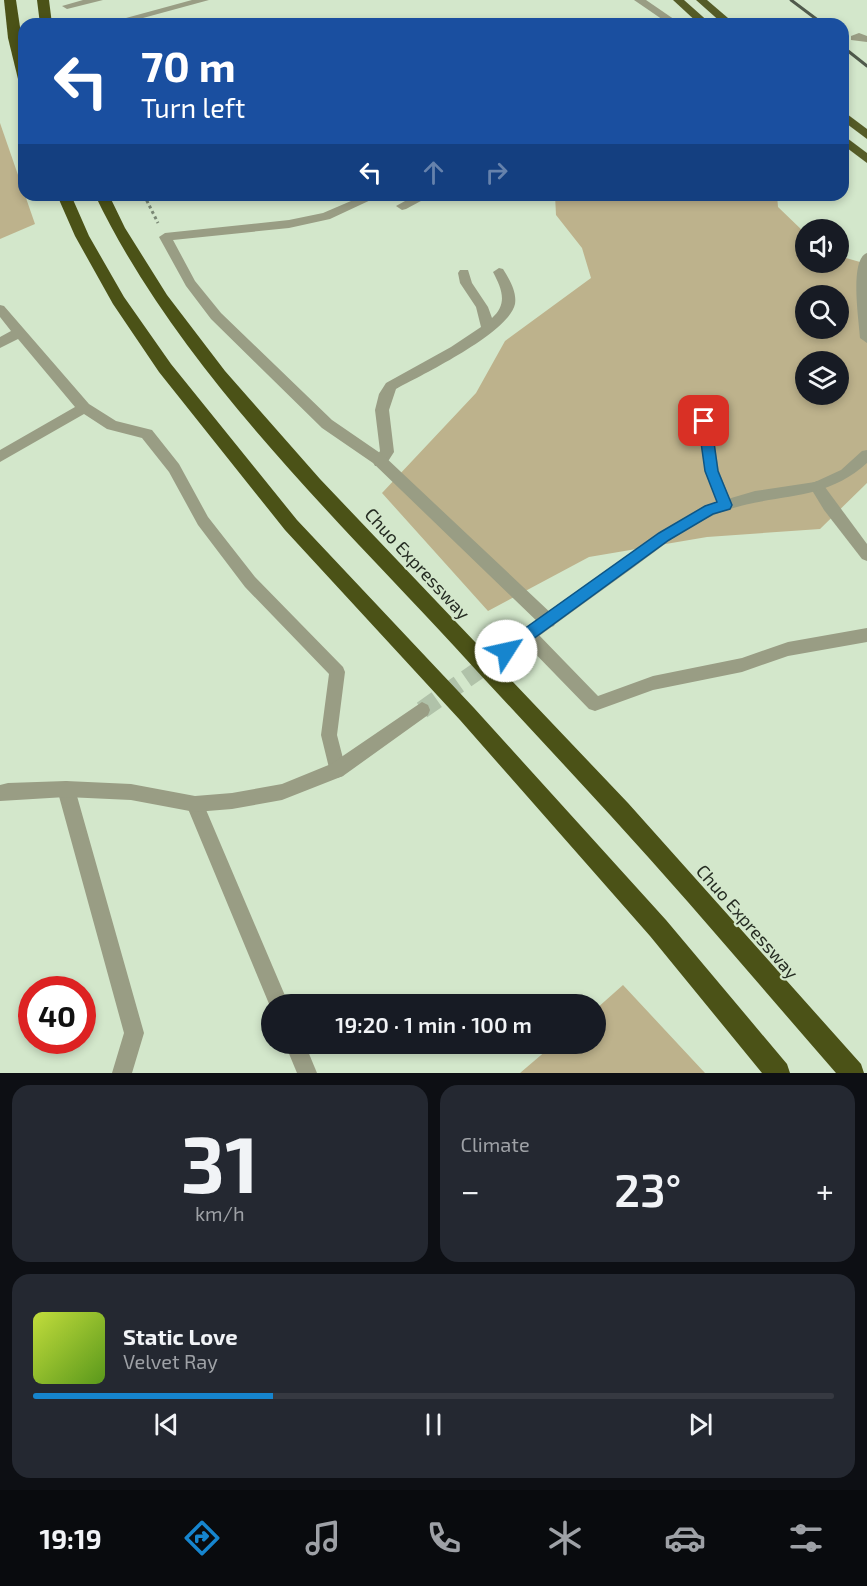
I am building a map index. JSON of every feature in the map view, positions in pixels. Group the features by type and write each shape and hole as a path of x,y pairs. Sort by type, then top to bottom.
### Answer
{"highway":[{"path":"10,0 18,54"},
{"path":"43,0 45,18"},
{"path":"678,0 699,18"},
{"path":"701,0 723,18"},
{"path":"849,121 867,135"},
{"path":"849,144 867,159"},
{"path":"67,201 82,236 118,300 165,368 283,516 467,714 657,928 778,1073"},
{"name":"Chuo Expressway","path":"105,201 118,228 162,299 219,375 314,484 620,810 852,1073"}],"street":[{"path":"68,6 98,0"},
{"path":"133,18 204,0"},
{"path":"639,0 667,18"},
{"path":"855,38 859,36 867,39"},
{"path":"362,201 326,216 289,224 165,237 190,283 216,316 327,424 380,462 548,621"},
{"path":"402,206 413,201"},
{"path":"867,257 862,272 867,338"},
{"path":"380,462 387,452 381,404 385,394 391,386 488,328 508,309 510,298 499,272"},
{"path":"464,273 466,283 482,307 488,328"},
{"path":"0,309 84,408 112,425 147,434 174,468 202,520 250,582 337,672 329,735 337,770"},
{"path":"0,343 20,332"},
{"path":"0,457 84,408"},
{"path":"704,421 712,471 725,505"},
{"path":"506,651 664,537 709,510 755,497 817,487 846,474 867,455"},
{"path":"817,487 867,555"},
{"path":"528,635 596,704 653,684 742,665 788,649 867,635"},
{"path":"0,793 8,790 66,789 131,792 195,804 232,801 282,792 337,770 422,710"},
{"path":"66,789 134,1034 122,1073"},
{"path":"195,804 274,994"},
{"path":"299,1054 307,1073"}],"path":[{"path":"147,201 165,237"}],"shaded area":[{"path":"0,123 18,175 18,201 27,201 35,224 0,239"},
{"path":"555,201 778,201 778,207 795,223 795,273 849,273 849,259 867,264 867,483 820,529 707,537 589,557 488,611 382,493 476,393 505,341 591,278 582,248 556,215"},
{"path":"623,985 705,1073 520,1073 542,1054 606,1054 606,1000"}],"tunnel":[{"path":"422,710 506,651"}],"railway":[{"path":"791,0 815,18"},
{"path":"849,52 867,66"}],"route":[{"path":"506,651 664,537 709,510 725,505 712,471 704,421"}]}
